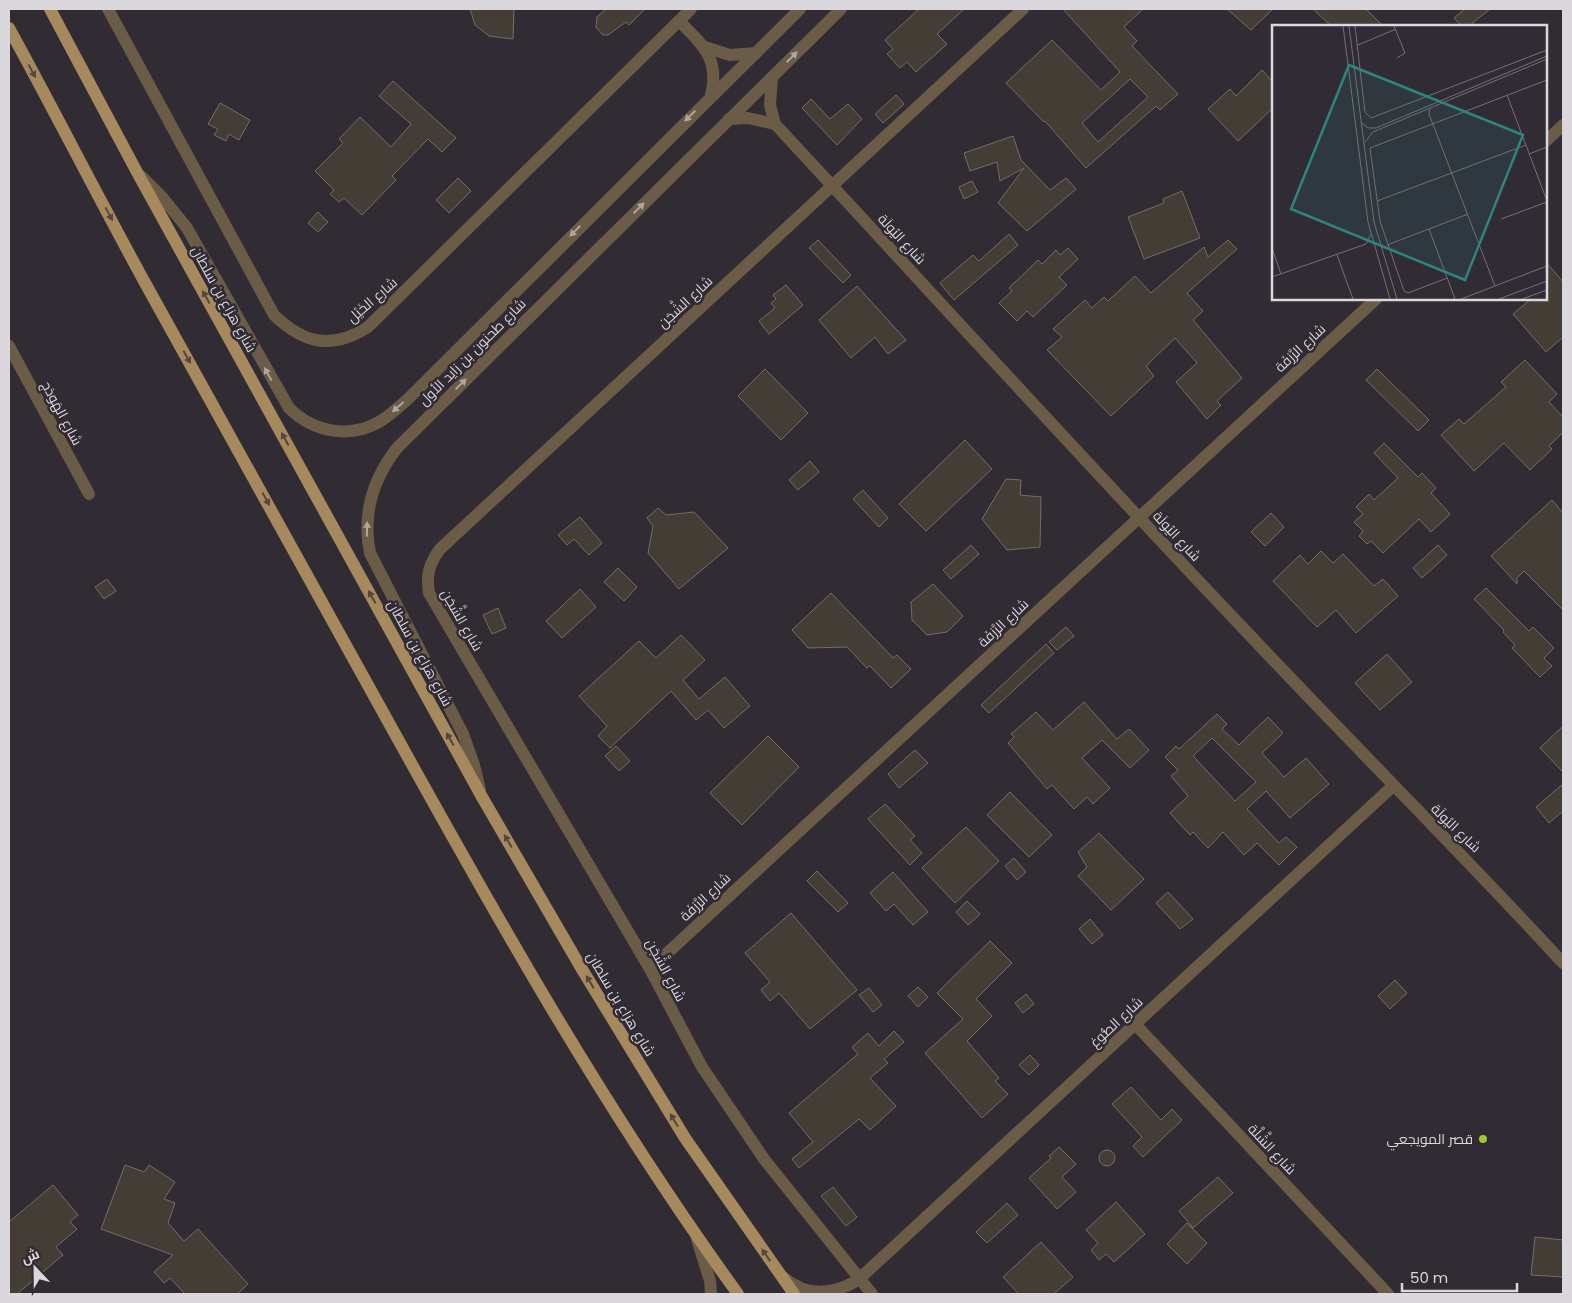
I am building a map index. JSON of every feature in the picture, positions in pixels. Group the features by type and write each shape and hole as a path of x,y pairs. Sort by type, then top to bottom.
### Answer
{"main road":[{"name":"شارع هزاع بن سلطان","path":"50,9 138,174 482,797 580,966 685,1138 794,1294"},
{"path":"9,28 144,280 435,806 542,991 646,1160 697,1237 738,1294"}],"street":[{"name":"شارع الخَيْل","path":"108,9 274,315 288,328 305,338 324,342 343,340 368,327 691,9"},
{"name":"شارع طحنون بن زايد الأول","path":"138,174 162,197 187,228 289,408 312,425 329,430 346,432 363,429 379,422 407,400 800,9"},
{"name":"شارع طحنون بن زايد الأول","path":"482,797 474,765 463,734 370,553 367,521 376,480 397,448 841,9"},
{"name":"شارع الشَّجَن","path":"872,1294 850,1286 731,1114 697,1059 650,969 436,607 429,593 427,578 431,562 440,550 1023,9"},
{"path":"679,21 705,47 714,71 711,96"},
{"path":"705,47 730,56 756,53"},
{"path":"729,119 748,118 775,124 770,105 772,77"},
{"name":"شارع اليُولَة","path":"775,124 1138,518 1393,786 1483,876 1563,963"},
{"path":"1547,140 1563,125"},
{"name":"شارع الرَّزفَة","path":"650,969 1375,300"},
{"name":"شارع الهَودَج","path":"9,346 89,494"},
{"name":"شارع الصُّوغ","path":"780,1274 789,1283 813,1292 826,1292 850,1286 1393,786"},
{"name":"شارع الشَّلَّة","path":"1135,1024 1388,1294"},
{"path":"697,1237 710,1281 711,1294"}],"building":[{"path":"470,9 514,9 513,39 489,36 475,25"},
{"path":"606,9 645,9 629,25 626,22 608,35 603,35 596,27 597,17"},
{"path":"919,9 964,9 937,34 947,44 916,72 907,62 900,68 887,54 893,49 885,40"},
{"path":"1063,9 1143,9 1124,27 1137,41 1132,46 1178,94 1160,110 1156,106 1086,168 1045,121 1006,83 1052,40 1101,90 1120,72","holes":["1130,79 1148,97 1098,142 1082,123"]},
{"path":"1227,9 1273,9 1251,30"},
{"path":"1313,9 1366,9 1382,25 1330,25"},
{"path":"1465,9 1490,9 1470,25 1461,25 1454,18"},
{"path":"1262,70 1272,81 1272,109 1238,141 1208,109 1230,89 1236,96"},
{"path":"393,81 456,138 442,152 428,139 392,176 396,180 362,215 344,198 339,202 330,194 334,190 315,171 343,143 339,139 360,117 391,147 411,124 379,96"},
{"path":"896,95 904,104 883,123 875,114"},
{"path":"811,99 830,119 848,104 862,119 837,145 802,108"},
{"path":"220,103 250,120 239,140 229,134 226,141 214,135 218,129 208,124"},
{"path":"1013,136 1021,160 1050,190 1066,178 1076,189 1027,231 998,203 1024,168 1000,181 997,162 970,171 964,153"},
{"path":"458,178 471,191 449,213 436,200"},
{"path":"972,181 978,192 964,199 959,187"},
{"path":"1182,191 1200,238 1144,259 1128,217 1164,203 1163,199"},
{"path":"318,212 328,222 318,232 308,223"},
{"path":"1009,234 1018,245 954,300 940,283 973,255 979,261"},
{"path":"818,240 851,275 843,283 809,248"},
{"path":"1228,240 1237,249 1187,293 1203,311 1193,320 1242,378 1217,401 1221,405 1207,419 1176,382 1197,363 1175,338 1146,366 1154,376 1111,416 1047,350 1062,337 1053,329 1085,300 1092,308 1104,297 1108,301 1135,276 1151,293 1204,247 1208,257"},
{"path":"1068,248 1078,259 1059,277 1067,285 1033,317 1027,311 1017,321 999,303 1012,291 1009,288 1038,260 1042,264 1056,250 1060,255"},
{"path":"1547,263 1563,282 1563,337 1546,352 1513,314 1530,300 1547,300"},
{"path":"786,285 803,305 769,334 759,321 775,308 771,303 776,299 773,295"},
{"path":"857,286 906,340 888,354 875,337 851,358 819,320"},
{"path":"1525,360 1557,394 1549,402 1563,417 1563,432 1549,446 1552,449 1530,470 1504,443 1474,471 1441,435 1459,419 1464,424 1506,387 1501,382"},
{"path":"765,369 808,413 781,440 738,396"},
{"path":"1377,369 1429,420 1418,431 1366,380"},
{"path":"965,440 992,469 926,531 899,504"},
{"path":"1384,443 1418,477 1422,473 1436,488 1431,493 1450,514 1431,532 1419,519 1383,553 1371,541 1367,544 1359,536 1363,531 1354,522 1363,514 1356,507 1369,494 1374,500 1398,478 1374,453"},
{"path":"810,461 819,472 798,490 789,480"},
{"path":"1006,479 1021,480 1020,495 1041,497 1040,547 1007,550 982,519"},
{"path":"863,490 888,518 879,527 853,499"},
{"path":"1552,500 1563,513 1563,610 1524,571 1517,578 1517,584 1491,556"},
{"path":"658,508 666,515 694,512 728,548 679,589 648,553 653,526 647,518"},
{"path":"1271,513 1284,527 1265,546 1251,532"},
{"path":"580,517 602,543 589,555 574,539 567,545 558,535"},
{"path":"971,545 979,554 951,579 943,570"},
{"path":"1438,545 1447,555 1422,578 1413,568"},
{"path":"1321,551 1333,563 1343,554 1374,586 1383,579 1398,596 1356,633 1336,610 1317,627 1273,581 1300,555 1308,564"},
{"path":"618,568 637,587 624,601 604,582"},
{"path":"107,579 116,591 104,599 95,587"},
{"path":"933,584 963,616 947,632 927,635 912,620 911,602"},
{"path":"1486,588 1529,631 1533,627 1554,648 1544,658 1552,666 1540,677 1512,648 1515,645 1503,632 1504,630 1474,599"},
{"path":"580,589 596,607 562,638 546,621"},
{"path":"831,593 893,658 897,655 911,669 891,688 870,666 867,668 847,647 808,648 792,630"},
{"path":"498,608 506,628 492,634 483,615"},
{"path":"1066,627 1074,636 1057,650 1049,642"},
{"path":"681,635 705,660 683,680 699,699 725,677 750,706 724,728 708,710 696,720 671,691 610,748 598,736 607,726 579,696 639,641 656,658"},
{"path":"1046,644 1054,653 989,713 981,705"},
{"path":"1387,654 1412,682 1380,710 1355,683"},
{"path":"1084,702 1117,739 1129,729 1149,750 1130,768 1102,740 1082,758 1110,788 1093,804 1087,797 1074,809 1052,785 1047,789 1008,743 1014,737 1011,734 1036,712 1053,730"},
{"path":"1217,714 1227,724 1222,729 1239,745 1268,717 1283,733 1262,753 1284,777 1306,758 1329,784 1290,818 1266,791 1247,809 1279,843 1286,837 1297,847 1279,865 1257,843 1244,855 1223,832 1208,848 1193,832 1190,835 1170,813 1188,796 1171,776 1178,770 1165,757 1176,746 1179,749","holes":["1212,738 1256,782 1235,801 1193,756"]},
{"path":"1563,726 1563,772 1540,748"},
{"path":"768,736 799,767 742,825 710,793"},
{"path":"616,746 630,761 619,771 605,756"},
{"path":"915,750 928,763 899,788 888,774"},
{"path":"1563,784 1563,811 1549,823 1536,807"},
{"path":"1010,792 1052,835 1029,857 987,815"},
{"path":"885,804 915,836 910,840 922,853 910,865 868,819"},
{"path":"966,827 999,861 955,903 922,868"},
{"path":"1099,833 1144,879 1111,910 1078,876 1087,867 1078,852"},
{"path":"1014,858 1026,872 1017,880 1005,866"},
{"path":"817,871 848,903 838,912 807,881"},
{"path":"893,872 928,912 913,925 894,904 886,911 870,893"},
{"path":"1168,892 1193,919 1180,929 1156,903"},
{"path":"967,901 980,914 968,925 956,912"},
{"path":"791,913 857,990 810,1029 779,993 770,1001 761,990 770,982 745,953"},
{"path":"1090,919 1103,935 1092,944 1079,929"},
{"path":"990,941 1012,963 976,999 992,1016 967,1041 999,1078 995,1081 1008,1094 982,1118 925,1053 963,1019 937,993"},
{"path":"1395,980 1407,993 1390,1009 1378,996"},
{"path":"918,987 928,997 918,1007 908,996"},
{"path":"869,988 882,1005 873,1012 859,995"},
{"path":"1026,994 1034,1004 1023,1013 1015,1003"},
{"path":"894,1031 904,1042 884,1059 888,1063 870,1078 896,1106 870,1130 859,1119 799,1168 792,1159 813,1142 789,1113 858,1054 852,1047 868,1033 879,1046"},
{"path":"1030,1055 1039,1065 1029,1075 1019,1065"},
{"path":"1131,1087 1161,1120 1172,1109 1182,1120 1143,1157 1133,1146 1142,1137 1112,1104"},
{"path":"1059,1147 1076,1164 1062,1177 1076,1192 1057,1209 1029,1178 1051,1158 1049,1156"},
{"path":"1107,1150 1115,1158 1107,1166 1099,1158"},
{"path":"125,1165 144,1172 149,1165 175,1182 164,1199 175,1203 168,1223 184,1241 198,1229 248,1284 237,1294 185,1294 170,1278 164,1283 154,1272 173,1255 101,1229"},
{"path":"1218,1177 1233,1193 1193,1228 1179,1211"},
{"path":"53,1185 78,1215 70,1222 77,1229 56,1247 63,1255 17,1294 9,1294 9,1222"},
{"path":"833,1187 857,1217 846,1226 821,1196"},
{"path":"1116,1202 1145,1234 1114,1262 1106,1254 1099,1260 1091,1250 1098,1243 1086,1230"},
{"path":"1007,1203 1018,1215 987,1243 976,1232"},
{"path":"1187,1223 1207,1243 1187,1264 1167,1244"},
{"path":"1535,1237 1563,1240 1563,1277 1531,1275"},
{"path":"1041,1242 1073,1277 1054,1294 1019,1294 1003,1277"}],"place":[{"name":"قصر المويجعي","path":"1483,1139"}]}
